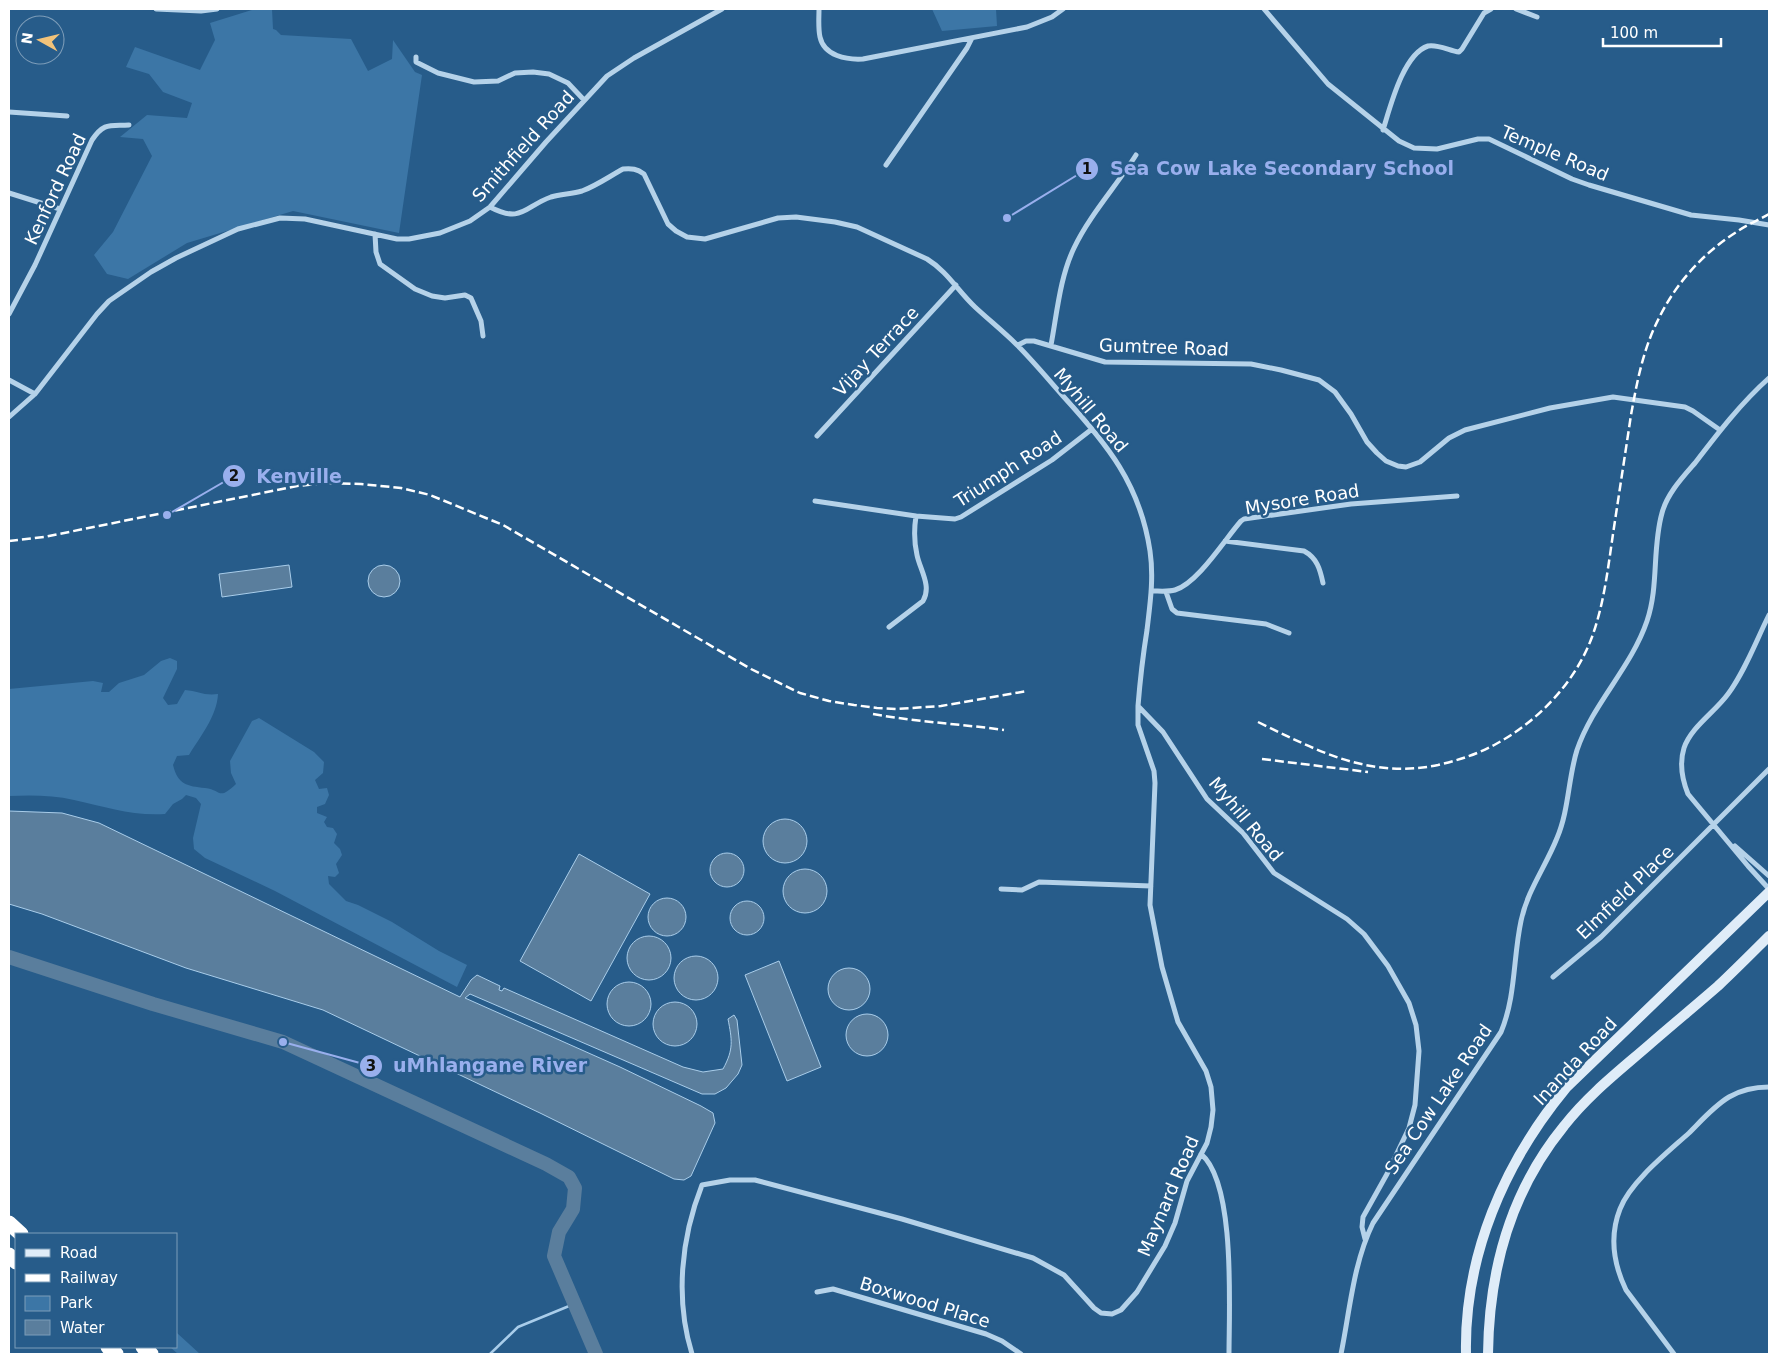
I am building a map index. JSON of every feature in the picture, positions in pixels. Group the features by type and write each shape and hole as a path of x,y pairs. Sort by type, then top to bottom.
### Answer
{"highway":[{"path":"9,1223 20,1233"}],"main road":[{"name":"Inanda Road","path":"1466,1354 1468,1305 1478,1251 1487,1223 1500,1193 1532,1134 1566,1088 1769,890"},
{"name":"Inanda Road","path":"1488,1354 1493,1284 1499,1255 1519,1199 1545,1152 1564,1125 1584,1102 1718,986 1769,936"}],"street":[{"path":"156,9 201,11 217,9"},
{"name":"Smithfield Road","path":"9,417 35,394 109,301 151,272 176,258 238,229 280,218 313,220 375,234 409,239 440,233 470,221 490,207 526,164 613,71 722,9"},
{"path":"819,9 822,42 828,50 850,60 1027,27 1052,17 1063,9"},
{"name":"Temple Road","path":"1264,9 1328,84 1399,141 1420,149 1437,149 1478,138 1489,139 1572,179 1590,185 1691,215 1739,220 1769,226"},
{"path":"1384,130 1394,93 1411,60 1428,46 1459,52 1484,13 1491,9"},
{"path":"1516,9 1537,17"},
{"path":"886,165 966,50 972,38"},
{"path":"416,57 416,62 438,73 474,82 498,81 515,73 548,74 568,83 584,100"},
{"path":"9,112 67,116"},
{"name":"Kenford Road","path":"9,314 35,265 98,130 105,126 129,125"},
{"path":"1051,345 1062,284 1074,248 1085,228 1136,155"},
{"path":"490,207 504,214 519,214 549,198 591,187 623,169 638,170 644,174 668,224 687,237 705,239 786,217 848,224 866,230 937,265 974,305 1018,345"},
{"path":"9,193 60,209"},
{"path":"375,234 376,252 380,264 414,290 445,298 465,295 471,298 481,321 483,336"},
{"name":"Vijay Terrace","path":"816,436 956,285"},
{"name":"Gumtree Road","path":"1018,345 1030,340 1106,362 1251,364 1319,380 1335,392 1351,414 1367,442 1377,454 1386,461 1406,467 1420,462 1455,434 1473,427 1550,408 1604,398 1621,398 1685,407 1720,430"},
{"name":"Myhill Road","path":"1018,345 1101,439 1125,474 1139,505 1150,551 1152,591 1138,706 1163,732 1207,799 1243,833 1274,873 1347,919 1364,934 1388,966 1409,1003 1416,1025 1419,1051 1415,1106 1409,1128 1387,1174 1363,1217 1362,1227 1365,1239"},
{"name":"Sea Cow Lake Road","path":"1342,1354 1358,1263 1365,1239 1380,1211 1501,1032 1506,1020 1512,995 1521,920 1530,893 1557,838 1564,818 1577,750 1590,720 1632,652 1647,622 1653,595 1662,512 1675,488 1720,430 1769,378"},
{"path":"9,380 35,394"},
{"name":"Triumph Road","path":"815,501 949,520 960,517 1052,460 1092,429"},
{"name":"Mysore Road","path":"1152,591 1166,592 1175,590 1188,583 1241,521 1248,518 1351,504 1457,496"},
{"path":"889,627 924,601 926,597 927,587 915,545 916,516"},
{"path":"1225,541 1309,554 1317,563 1323,583"},
{"path":"1166,592 1172,609 1177,613 1266,624 1289,633"},
{"path":"1769,615 1729,693 1693,732 1684,748 1681,765 1683,780 1688,794 1769,890"},
{"name":"Maynard Road","path":"692,1354 684,1306 683,1267 689,1227 702,1185 730,1180 755,1180 893,1216 1014,1251 1058,1270 1101,1313 1112,1314 1121,1310 1137,1292 1165,1246 1187,1181 1207,1143 1213,1110 1211,1088 1206,1072 1178,1022 1162,967 1150,911 1155,783 1154,771 1138,725 1138,706"},
{"name":"Elmfield Place","path":"1552,977 1601,937 1769,769"},
{"path":"1729,841 1769,876"},
{"path":"1001,889 1022,890 1039,882 1150,886"},
{"path":"1674,1354 1626,1290 1620,1279 1613,1248 1620,1208 1625,1198 1644,1176 1714,1109 1736,1094 1751,1089 1769,1087"},
{"path":"1201,1154 1209,1162 1213,1171 1220,1192 1225,1219 1230,1354"},
{"name":"Boxwood Place","path":"817,1292 833,1289 986,1334 1002,1341 1021,1354"}],"green space":[{"path":"255,9 272,9 273,29 281,35 351,39 368,71 392,59 393,40 415,72 422,75 399,233 293,211 187,243 128,279 107,274 94,255 113,232 152,156 143,139 120,137 147,115 187,118 192,103 163,92 149,74 126,67 135,47 200,70 215,40 210,23"},
{"path":"932,9 996,9 997,26 942,31"},
{"path":"170,658 177,661 177,669 163,698 168,705 177,704 185,690 218,694 215,710 203,734 189,755 177,756 173,765 181,781 188,785 220,793 230,789 236,784 231,773 230,761 252,721 259,718 314,752 324,762 323,773 315,780 319,789 327,788 329,795 325,804 317,807 317,813 327,817 324,822 327,827 333,828 337,834 334,843 340,849 342,855 336,864 339,873 335,877 328,876 329,884 346,901 392,922 439,951 467,965 457,987 275,891 205,858 194,849 193,838 201,804 196,798 186,795 173,804 165,814 141,814 58,797 9,796 9,689 93,681 103,683 101,692 109,692 119,683 144,675 161,661"},
{"path":"178,1334 200,1354 178,1354 171,1348 178,1348"}],"water":[{"path":"289,565 292,587 222,597 219,574"},
{"path":"384,565 395,570 400,581 395,592 384,597 373,592 368,581 373,570"},
{"path":"9,811 62,813 99,823 460,997 471,980 477,975 500,986 499,990 502,991 504,988 683,1067 703,1072 723,1069 729,1056 731,1044 728,1019 734,1015 737,1020 742,1065 738,1074 726,1088 715,1094 702,1094 470,994 465,998 620,1067 713,1113 715,1123 691,1176 684,1180 674,1179 323,1010 186,968 42,914 9,904"},
{"path":"781,819 789,819 801,825 807,841 801,857 789,863 781,863 769,857 763,845 763,837 769,825"},
{"path":"727,853 739,858 744,870 739,882 727,887 715,882 710,870 715,858"},
{"path":"579,854 650,894 591,1001 520,961"},
{"path":"809,869 821,875 826,882 826,900 821,907 814,912 801,913 793,910 786,903 783,887 786,879 793,872"},
{"path":"667,898 674,899 680,904 685,910 685,924 680,930 674,935 667,936 660,935 654,930 649,924 648,917 649,910 654,904 660,899"},
{"path":"747,901 759,906 764,918 759,930 747,935 735,930 730,918 735,906"},
{"path":"645,936 653,936 665,942 671,958 665,974 653,980 645,980 633,974 627,962 627,954 633,942"},
{"path":"692,956 700,956 712,962 718,978 712,994 700,1000 692,1000 680,994 674,982 674,974 680,962"},
{"path":"779,961 821,1067 787,1081 745,975"},
{"path":"849,968 864,974 870,989 864,1004 849,1010 834,1004 828,989 834,974"},
{"path":"629,982 641,986 647,992 651,1004 647,1016 641,1022 629,1026 617,1022 611,1016 607,1004 611,992 617,986"},
{"path":"671,1002 679,1002 691,1008 697,1024 691,1040 679,1046 671,1046 659,1040 653,1028 653,1020 659,1008"},
{"path":"867,1014 882,1020 888,1035 882,1050 867,1056 852,1050 846,1035 852,1020"}],"waterway":[{"path":"9,957 153,1004 283,1042 546,1164 569,1177 575,1188 573,1209 559,1232 554,1256 596,1354"},
{"path":"490,1354 518,1327 574,1304"}],"railway":[{"path":"1258,722 1302,743 1345,760 1389,768 1413,768 1438,765 1482,751 1511,735 1540,712 1576,670 1585,654 1600,612 1631,415 1641,366 1653,330 1666,305 1692,269 1726,239 1769,214"},
{"path":"9,541 44,537 297,486 325,483 401,488 430,495 503,525 751,669 800,693 829,701 897,709 941,706 1027,691"},
{"path":"873,714 1004,730"},
{"path":"1262,759 1368,772"}],"place":[{"name":"Sea Cow Lake Secondary School","path":"1007,218"},
{"name":"Kenville","path":"167,515"},
{"name":"uMhlangane River","path":"283,1042"}]}
